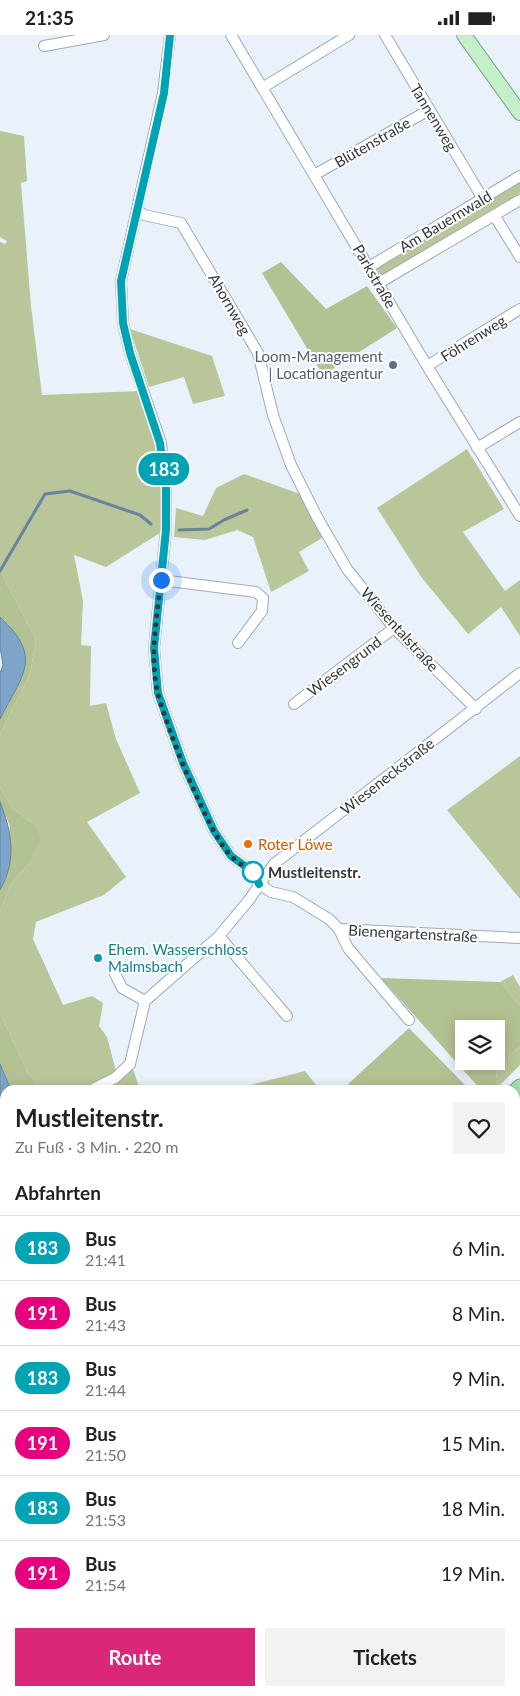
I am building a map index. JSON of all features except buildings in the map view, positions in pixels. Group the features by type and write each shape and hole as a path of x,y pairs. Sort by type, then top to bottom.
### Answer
{"main road":[{"path":"464,35 520,113"}],"street":[{"path":"44,46 104,35"},
{"path":"170,35 164,93 121,281 121,301 130,353 160,443 166,489 166,530 154,648 158,693 183,763 214,831 231,856 253,872 259,884"},
{"name":"Parkstraße","path":"231,35 427,366 520,516"},
{"path":"262,87 349,35"},
{"name":"Tannenweg","path":"385,35 483,199"},
{"name":"Blütenstraße","path":"314,175 429,110"},
{"name":"Am Bauernwald","path":"369,267 520,176"},
{"name":"Am Bauernwald","path":"379,283 520,200"},
{"name":"Ahornweg","path":"137,210 144,215 181,223 226,297 258,353 273,415 291,465 317,517"},
{"path":"494,215 520,257"},
{"name":"Föhrenweg","path":"427,366 520,309"},
{"path":"477,448 520,422"},
{"name":"Wiesentalstraße","path":"317,517 347,569 394,628 476,709"},
{"path":"161,580 256,592 263,598 262,611 238,643"},
{"name":"Wiesengrund","path":"294,704 394,628"},
{"name":"Wieseneckstraße","path":"145,1001 219,936 249,900 274,864 520,673"},
{"name":"Bienengartenstraße","path":"259,884 271,892 293,897 329,919 339,929 520,938"},
{"path":"339,929 348,948 409,1020"},
{"path":"219,936 287,1016"},
{"path":"100,1085 115,1077 130,1064 145,1001 122,988 115,974"}],"green space":[{"path":"0,131 24,136 27,181 21,183 31,306 42,395 139,391 157,443 162,487 160,533 106,567 74,555 83,601 81,645 91,646 90,706 106,703 116,739 140,793 87,822 126,877 104,895 36,922 33,939 63,1005 92,996 103,1003 99,1026 107,1037 116,1071 95,1085 38,1085 28,1073 0,1013 0,912 10,885 28,864 35,825 13,809 0,787 0,734 30,674 36,640 0,570 0,242 5,244 7,241 0,237"},
{"path":"520,178 520,193 381,276 375,265"},
{"path":"281,262 326,309 367,286 397,328 323,375 262,273"},
{"path":"130,329 212,356 225,396 193,404 184,377 149,387"},
{"path":"467,449 504,509 463,532 505,591 520,580 520,636 501,607 468,634 422,578 377,508"},
{"path":"244,474 300,494 322,538 299,552 309,571 271,592 253,537 237,530 205,540 174,537 176,508 203,516 216,488"},
{"path":"0,570 36,640 30,674 0,734 0,719 4,711 10,626 0,617"},
{"path":"520,756 520,899 447,810"},
{"path":"0,787 13,809 35,825 40,840 28,864 10,885 0,912 0,890 3,883 10,826 0,802"},
{"path":"513,975 520,987 520,1006 500,982"},
{"path":"381,978 500,982 520,1006 520,1046 505,1062 505,1020 455,1020 455,1061"},
{"path":"0,1013 28,1073 38,1085 9,1085 0,1064"},
{"path":"409,1028 465,1085 349,1085"},
{"path":"520,1046 520,1065 500,1085 498,1085 496,1071 505,1070 505,1062"},
{"path":"132,1066 138,1085 106,1085"},
{"path":"463,1070 497,1070 498,1085 477,1085"},
{"path":"305,1071 316,1085 250,1085"}],"water":[{"path":"0,617 14,631 22,644 25,667 0,719 0,673 3,665 0,647"},
{"path":"0,802 10,835 11,857 9,868 0,890"},
{"path":"0,1064 9,1085 0,1085"}],"waterway":[{"path":"0,571 45,494 70,491 140,515 151,524"},
{"path":"179,530 209,529 247,510"}],"bus line":[{"name":"183","path":"170,35 164,93 121,281 123,323 130,353 160,443 166,489 166,530 154,648 158,693 183,763 214,831 231,856 253,872 259,884"}],"place":[{"name":"Loom-Management | Locationagentur","path":"393,365"},
{"name":"Roter Löwe","path":"248,844"},
{"name":"Mustleitenstr.","path":"253,872"},
{"name":"Ehem. Wasserschloss Malmsbach","path":"98,958"}],"route":[{"path":"161,580 154,648 158,693 183,763 214,831 231,856 253,872"}]}
